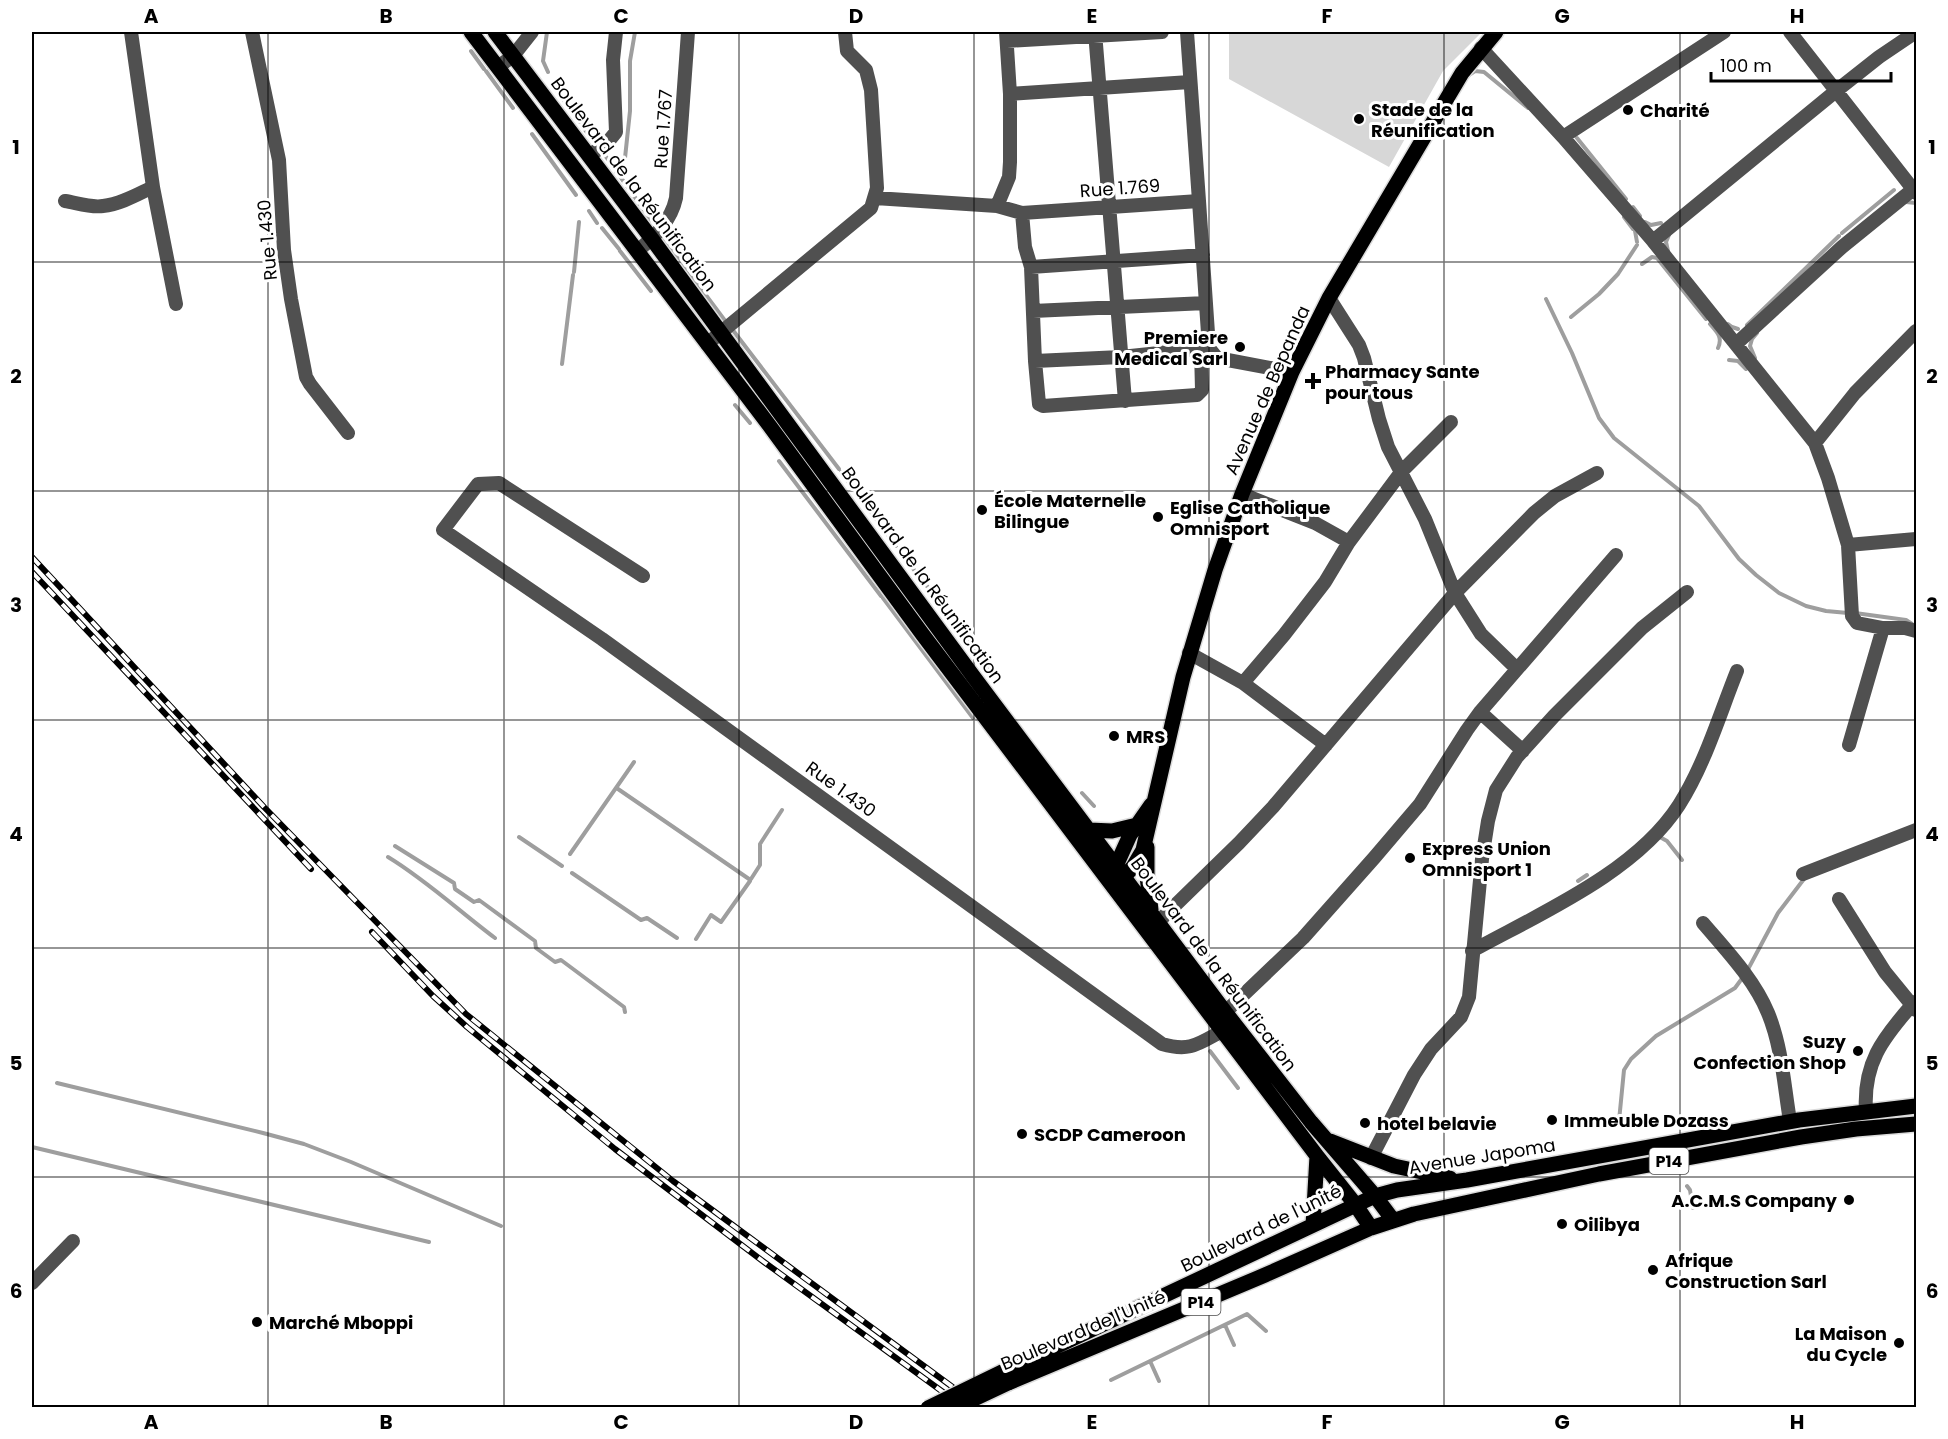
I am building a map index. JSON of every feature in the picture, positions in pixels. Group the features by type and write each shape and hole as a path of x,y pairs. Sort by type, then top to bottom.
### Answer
{"main road":[{"path":"471,32 1115,877 1317,1156 1356,1204 1371,1228"},
{"name":"Boulevard de la Réunification","path":"495,32 652,239 1089,830 1115,877 1155,917 1221,1022 1375,1196 1393,1220"},
{"name":"Avenue de Bepanda","path":"1115,877 1139,859 1147,838 1189,653 1242,494 1292,372 1329,298 1462,73 1496,32"},
{"name":"Avenue de Bepanda","path":"1115,877 1137,825 1154,800"},
{"path":"1089,830 1112,831 1137,825"},
{"path":"1147,838 1147,876 1155,917"},
{"name":"Avenue Japoma","path":"1375,1196 1422,1185 1467,1180 1790,1121 1917,1106"},
{"name":"P14","path":"1393,1220 1436,1208 1599,1174 1801,1137 1856,1129 1917,1124"},
{"path":"1324,1138 1371,1158 1415,1172 1467,1180"},
{"path":"1313,1225 1317,1156"},
{"path":"1596,1156 1599,1174"},
{"name":"Boulevard de l'unité","path":"1005,1378 1375,1196"},
{"name":"Boulevard de l'Unité","path":"928,1407 1265,1275 1393,1220"},
{"name":"Boulevard de l'Unité","path":"955,1407 1005,1378"}],"street":[{"path":"131,32 153,187 176,304"},
{"name":"Rue 1.430","path":"252,32 279,159 284,250 306,376 348,433"},
{"path":"498,68 513,56 532,32"},
{"path":"589,156 613,138 616,132 613,60 615,32"},
{"name":"Rue 1.767","path":"637,251 652,239 669,218 676,198 688,32"},
{"path":"707,344 871,208 877,188 869,80 866,70 848,51 845,32"},
{"path":"997,206 1010,170 1010,94 1006,36 1162,32"},
{"path":"1022,213 1024,247 1031,267 1039,404 1043,406 1125,401 1200,394 1205,348 1206,303 1187,32"},
{"path":"1563,136 1724,32"},
{"path":"1736,344 1842,247 1915,190 1790,32"},
{"path":"1653,241 1836,91 1879,57 1917,32"},
{"path":"1095,34 1125,401"},
{"path":"1481,48 1563,136 1653,241 1815,443 1848,545 1853,620 1857,623 1882,628 1905,628 1917,631"},
{"path":"1010,94 1191,82"},
{"path":"65,201 89,206 103,206 128,199 153,187"},
{"name":"Rue 1.769","path":"875,198 997,206 1022,213 1199,201"},
{"path":"1031,267 1203,255"},
{"path":"1329,298 1359,345 1383,433 1425,519 1455,592 1481,634 1517,669"},
{"path":"1033,311 1206,303"},
{"path":"1815,443 1855,393 1917,331"},
{"path":"1035,361 1121,357 1205,348 1217,358 1292,372"},
{"path":"1243,683 1325,582 1349,542 1402,471 1451,422"},
{"path":"1155,917 1239,843 1273,807 1455,592 1534,513 1555,496 1597,473"},
{"name":"Rue 1.430","path":"643,576 500,483 478,484 443,530 612,646 1162,1044 1175,1048 1192,1047 1221,1022 1303,939 1420,804 1480,712 1616,555"},
{"path":"1242,494 1315,523 1349,542"},
{"path":"1848,545 1917,539"},
{"path":"1371,1158 1414,1075 1431,1049 1461,1017 1469,997 1482,859 1492,803 1506,772 1554,716 1642,628 1687,592"},
{"path":"1849,745 1882,628"},
{"path":"1189,653 1243,683 1326,745"},
{"path":"1472,951 1568,898 1621,865 1655,836 1679,805 1695,776 1737,671"},
{"path":"1480,712 1523,751"},
{"path":"1803,874 1917,830"},
{"path":"1839,898 1885,972 1915,1005 1883,1040 1870,1068 1866,1087 1866,1111"},
{"path":"1703,922 1737,964 1767,1010 1779,1050 1790,1121"},
{"path":"32,1283 73,1241"}],"shaded area":[{"name":"Stade de la Réunification","path":"1229,32 1482,32 1443,71 1389,167 1229,79"}],"waterway":[{"path":"547,32 543,61 548,72"},
{"path":"616,172 625,158 630,111 630,61 635,32"},
{"path":"471,51 484,69"},
{"path":"486,71 513,108"},
{"path":"1469,75 1475,71 1484,72 1528,108"},
{"path":"557,91 580,122"},
{"path":"582,126 614,167"},
{"path":"532,134 576,195"},
{"path":"1577,138 1626,199"},
{"path":"619,175 652,221"},
{"path":"1842,233 1894,190"},
{"path":"1906,202 1916,203"},
{"path":"1633,207 1640,216"},
{"path":"589,211 597,223"},
{"path":"1624,217 1633,229"},
{"path":"574,272 579,222"},
{"path":"1645,222 1651,225 1661,223"},
{"path":"602,228 619,249"},
{"path":"1635,231 1637,242"},
{"path":"661,235 726,322"},
{"path":"1668,251 1666,242 1669,235"},
{"path":"1747,325 1839,236"},
{"path":"1571,317 1599,294 1618,274 1637,245"},
{"path":"620,251 651,291"},
{"path":"1642,264 1652,257 1657,258 1706,319"},
{"path":"562,364 573,275"},
{"path":"1546,299 1599,418 1614,438 1699,506 1739,559 1779,593 1806,606 1848,613"},
{"path":"1710,324 1720,338 1718,348"},
{"path":"1728,324 1738,329"},
{"path":"732,329 839,469"},
{"path":"1755,358 1750,346 1757,333"},
{"path":"1729,360 1738,361 1746,369"},
{"path":"735,405 750,423"},
{"path":"779,461 881,596"},
{"path":"841,472 885,531"},
{"path":"888,535 896,546"},
{"path":"899,550 924,583"},
{"path":"927,586 993,677"},
{"path":"883,598 973,718"},
{"path":"1855,613 1906,620 1912,624"},
{"path":"570,854 634,762"},
{"path":"618,789 749,879"},
{"path":"1082,793 1094,806"},
{"path":"751,879 760,865 760,844 782,810"},
{"path":"1658,836 1667,841 1682,860"},
{"path":"519,837 562,866"},
{"path":"395,846 454,883 455,889 474,902 479,900 535,941 536,948 555,962 561,960 624,1007 625,1012"},
{"path":"388,857 495,938"},
{"path":"572,873 641,920 647,918 677,938"},
{"path":"1578,881 1587,875"},
{"path":"1619,1121 1624,1070 1631,1059 1656,1036 1735,988 1746,973 1778,913 1804,879"},
{"path":"696,939 711,915 721,922 750,881"},
{"path":"1245,1004 1252,1013"},
{"path":"1210,1051 1238,1088"},
{"path":"57,1083 304,1144 501,1226"},
{"path":"32,1147 429,1242"},
{"path":"1687,1186 1690,1190 1693,1208"},
{"path":"1111,1380 1247,1314 1266,1331"},
{"path":"1225,1325 1234,1345"},
{"path":"1150,1361 1159,1381"}],"railway":[{"path":"32,557 264,807 466,1014 673,1181 981,1408"},
{"path":"32,572 311,869"},
{"path":"372,932 433,996 467,1027 615,1149 764,1262 965,1408"}],"place":[{"name":"Charité","path":"1628,110"},
{"name":"Stade de la Réunification","path":"1359,119"},
{"name":"Premiere Medical Sarl","path":"1240,347"},
{"name":"Pharmacy Sante pour tous","path":"1313,381"},
{"name":"École Maternelle Bilingue","path":"982,510"},
{"name":"Eglise Catholique Omnisport","path":"1158,517"},
{"name":"MRS","path":"1114,736"},
{"name":"Express Union Omnisport 1","path":"1410,858"},
{"name":"Suzy Confection Shop","path":"1858,1051"},
{"name":"Immeuble Dozass","path":"1552,1120"},
{"name":"hotel belavie","path":"1365,1123"},
{"name":"SCDP Cameroon","path":"1022,1134"},
{"name":"A.C.M.S Company","path":"1849,1200"},
{"name":"Oilibya","path":"1562,1224"},
{"name":"Afrique Construction Sarl","path":"1653,1270"},
{"name":"Marché Mboppi","path":"257,1322"},
{"name":"La Maison du Cycle","path":"1899,1343"}]}
